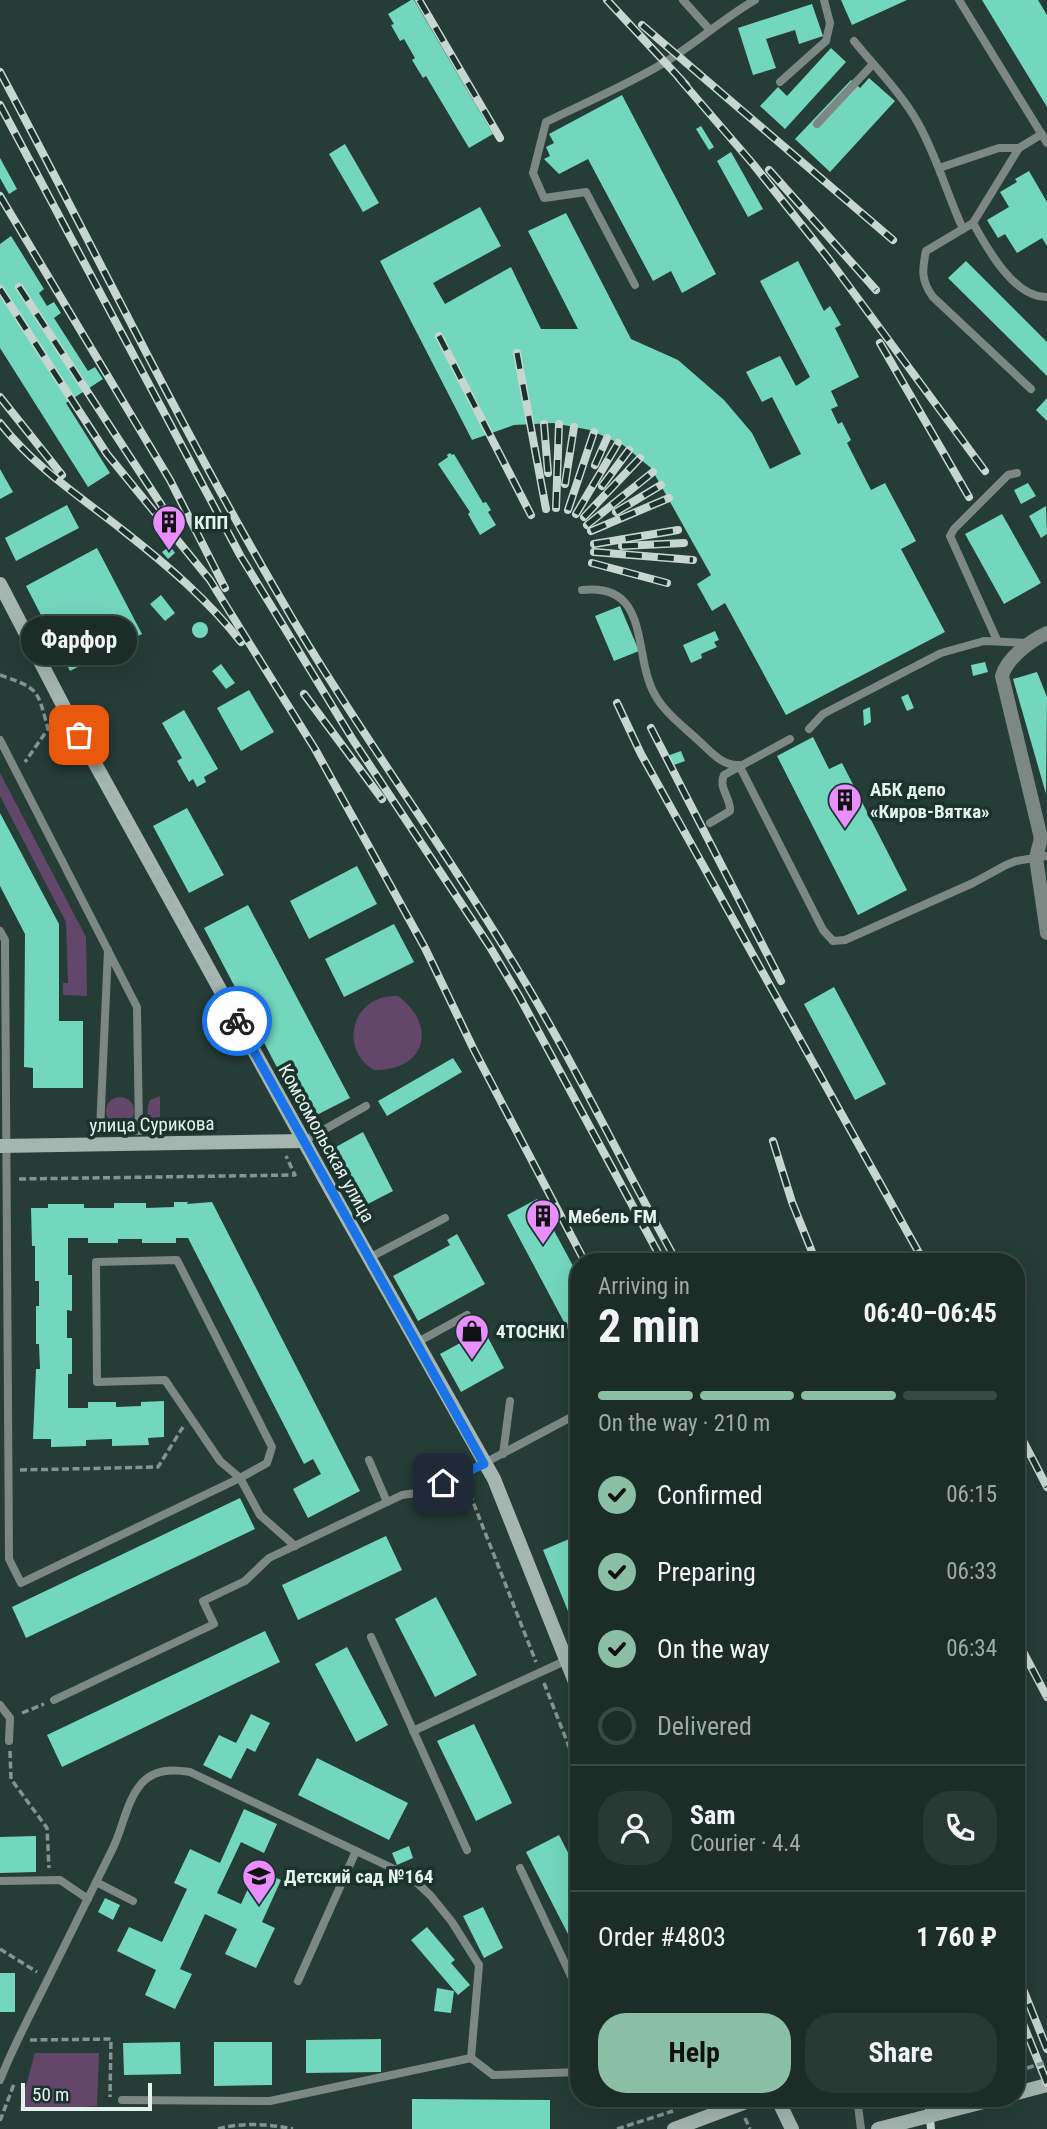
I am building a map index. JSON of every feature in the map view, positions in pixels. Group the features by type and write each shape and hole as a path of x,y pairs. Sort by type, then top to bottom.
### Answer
{"main road":[{"name":"Комсомольская улица","path":"0,584 73,723 494,1479 570,1668"},
{"name":"улица Сурикова","path":"3,1146 304,1141"},
{"path":"1025,2091 1047,2085"},
{"path":"674,2129 733,2107"},
{"path":"781,2107 792,2129"},
{"path":"878,2129 964,2107"}],"street":[{"path":"1047,633 1030,643 1010,662 1002,677 1041,838 1047,933"}],"lane":[{"path":"683,0 710,30"},
{"path":"635,285 586,192 544,198 533,173 546,122 645,74 697,42 755,0"},
{"path":"780,82 826,41 830,23 824,0"},
{"path":"959,0 1047,143"},
{"path":"854,41 916,120 939,168 963,229"},
{"path":"817,124 873,64"},
{"path":"939,168 976,154 1019,148 1042,135"},
{"path":"1019,148 973,223 926,251 922,271 925,286 933,297 1031,388"},
{"path":"973,223 995,261 1025,290 1038,297 1047,297"},
{"path":"997,640 950,536 1008,475 1017,473"},
{"path":"582,590 606,591 614,594 628,607 640,635 646,670 655,695 668,712 722,762 739,765"},
{"path":"810,729 823,714 925,661 961,646 997,640 1030,643"},
{"path":"710,823 730,811 722,788 722,778 739,765 790,738"},
{"path":"0,740 108,950 137,1007 139,1131 100,1130 108,950"},
{"path":"739,765 823,930 833,941 857,935 1016,860 1041,857"},
{"path":"0,931 5,940 4,1324 9,1559 21,1583 240,1478 267,1463 272,1447 177,1260 96,1262 97,1382 165,1380 220,1461 240,1478 260,1515 295,1546"},
{"path":"304,1141 366,1106"},
{"path":"369,1258 445,1218"},
{"path":"416,1343 467,1315"},
{"path":"503,1454 510,1401"},
{"path":"54,1700 214,1624 203,1601 245,1581 269,1558 402,1495 423,1492 462,1475 570,1418"},
{"path":"369,1460 387,1502"},
{"path":"371,1637 467,1850"},
{"path":"413,1731 567,1660"},
{"path":"0,1705 10,1718 9,1741"},
{"path":"0,2080 118,1839 134,1794 153,1774 172,1769 190,1772 411,1877 431,1896 452,1922 479,1965 471,2057"},
{"path":"298,1982 356,1851"},
{"path":"520,1868 570,1974"},
{"path":"0,1881 60,1880 88,1899"},
{"path":"96,1882 133,1901"},
{"path":"471,2057 493,2075 570,2071"},
{"path":"122,2100 270,2101 471,2057"},
{"path":"858,2107 861,2129"}],"path":[{"path":"0,675 29,686 38,693 48,729 17,773"},
{"path":"6,1180 295,1175 279,1141"},
{"path":"8,1470 158,1467 190,1416"},
{"path":"462,1475 570,1749"},
{"path":"10,1718 54,1700"},
{"path":"9,1741 10,1779 47,1828 50,1880"},
{"path":"0,1949 48,1979"},
{"path":"30,2040 111,2039 110,2100 122,2100"},
{"path":"1025,2069 1047,2062"},
{"path":"617,2129 676,2110"},
{"path":"745,2118 750,2129"},
{"path":"218,2129 234,2124 250,2124 293,2129"}],"shaded area":[{"path":"0,773 86,937 87,996 63,995 63,983 68,983 66,922 0,796"},
{"path":"398,996 411,1008 418,1020 422,1033 420,1045 415,1055 405,1063 374,1070 363,1061 356,1050 355,1025 369,1004 382,998"},
{"path":"160,1096 160,1126 152,1123 148,1109 150,1100"},
{"path":"120,1097 130,1101 134,1111 130,1121 120,1125 110,1121 106,1111 110,1101"},
{"path":"35,2053 99,2053 97,2106 19,2111"}],"building":[{"path":"414,0 493,134 469,148 426,76 423,78 412,60 415,58 404,39 400,41 391,25 394,24 388,14"},
{"path":"841,0 907,0 852,25"},
{"path":"982,0 1038,0 1047,15 1047,107"},
{"path":"812,4 823,36 799,44 795,30 766,39 776,68 753,75 738,28"},
{"path":"831,48 846,62 785,129 760,106 778,87 787,96"},
{"path":"869,78 895,101 830,172 795,139 851,80 860,88"},
{"path":"622,95 716,274 682,293 671,271 653,281 588,159 559,174 544,159 550,156 546,147 554,143 549,134"},
{"path":"701,126 714,147 709,150 696,129"},
{"path":"345,144 379,203 363,212 329,154"},
{"path":"731,152 763,209 748,217 717,161"},
{"path":"0,158 17,189 9,194 0,178"},
{"path":"1029,171 1047,202 1047,246 1042,238 1017,253 1005,234 998,238 987,220 1009,207 1000,192"},
{"path":"480,207 501,246 433,283 445,304 511,267 541,329 578,329 528,231 566,213 631,339 678,360 724,400 752,433 770,469 801,454 772,397 762,402 746,372 780,356 796,386 810,377 760,281 798,261 824,311 830,306 841,325 835,328 859,377 831,391 838,406 831,409 838,424 842,422 851,440 847,443 871,490 885,483 916,541 901,549 945,632 786,715 725,603 712,611 697,584 711,575 651,468 623,445 590,430 553,423 514,425 472,440 380,261"},
{"path":"11,236 44,289 39,293 47,306 54,302 61,313 54,318 88,371 95,367 103,379 66,403 110,473 88,487 0,348 0,244"},
{"path":"966,261 1047,342 1047,376 948,278"},
{"path":"1047,398 1047,421 1036,410"},
{"path":"450,453 454,454 483,503 486,502 491,510 488,512 496,525 480,535 468,514 470,512 438,464"},
{"path":"0,469 13,492 0,499"},
{"path":"1028,483 1036,496 1021,504 1014,490"},
{"path":"67,505 79,528 16,561 5,538"},
{"path":"1046,506 1047,534 1041,538 1029,516"},
{"path":"1002,514 1041,583 1004,604 965,534"},
{"name":"КПП","path":"170,546 175,553 168,559 162,552"},
{"path":"97,548 142,634 70,671 26,586"},
{"path":"161,595 175,613 165,621 150,604"},
{"path":"620,606 639,651 614,661 595,616"},
{"path":"200,622 208,630 200,638 192,630"},
{"path":"715,631 719,640 714,642 717,647 701,654 702,658 691,663 683,645"},
{"path":"985,662 988,672 973,676 971,665"},
{"path":"221,664 235,683 226,689 212,671"},
{"path":"1037,672 1047,697 1046,794 1013,679"},
{"path":"249,690 274,732 241,751 217,708"},
{"path":"908,694 914,708 907,711 901,697"},
{"path":"870,707 871,722 864,726 863,710"},
{"path":"184,710 218,769 204,777 206,782 197,787 193,779 189,782 177,761 182,758 162,723"},
{"name":"АБК депо «Киров-Вятка»","path":"813,737 829,769 842,763 907,890 858,915 777,756"},
{"path":"681,751 685,761 671,766 667,756"},
{"path":"187,808 224,875 189,893 153,826"},
{"path":"0,813 59,924 59,1021 83,1021 83,1088 33,1088 33,1068 24,1067 25,934 0,886"},
{"path":"357,866 377,904 309,939 290,901"},
{"path":"248,905 350,1098 305,1121 204,928"},
{"path":"394,924 414,962 344,997 325,959"},
{"path":"834,987 886,1084 855,1100 804,1004"},
{"path":"453,1058 462,1072 387,1116 378,1101"},
{"path":"363,1132 393,1191 364,1206 334,1148"},
{"name":"Мебель FM","path":"537,1199 570,1260 570,1333 507,1215"},
{"path":"174,1202 212,1202 360,1491 308,1518 293,1489 321,1474 313,1459 304,1464 188,1238 176,1238 176,1243 142,1243 142,1239 118,1239 118,1243 88,1243 88,1238 68,1238 72,1311 67,1310 67,1338 72,1338 72,1374 68,1374 68,1408 88,1408 88,1402 116,1402 116,1407 141,1406 141,1402 164,1401 164,1437 148,1438 149,1445 112,1446 112,1439 86,1440 86,1446 51,1447 51,1439 33,1439 36,1369 40,1369 39,1344 36,1344 39,1281 35,1281 31,1208 48,1208 48,1204 84,1204 84,1208 114,1208 114,1203 146,1203 146,1208 174,1207"},
{"path":"457,1234 485,1284 418,1321 393,1276 450,1245 447,1240"},
{"path":"484,1330 504,1368 461,1392 440,1354"},
{"path":"240,1498 255,1529 26,1638 12,1607"},
{"path":"386,1536 402,1570 298,1620 282,1585"},
{"path":"570,1539 570,1616 543,1550"},
{"path":"436,1597 477,1675 435,1697 395,1619"},
{"path":"265,1631 280,1662 62,1767 47,1735"},
{"path":"347,1647 388,1725 356,1742 315,1664"},
{"path":"251,1714 270,1723 255,1752 247,1748 231,1779 203,1765 219,1735 236,1743"},
{"path":"474,1724 512,1803 476,1821 437,1741"},
{"path":"317,1758 408,1803 389,1840 298,1795"},
{"path":"244,1809 277,1824 264,1853 241,1842 217,1893 241,1904 257,1869 281,1880 262,1922 275,1928 256,1968 225,1954 237,1929 205,1914 180,1969 192,1974 175,2009 145,1995 156,1970 117,1951 129,1927 162,1942 187,1889 174,1883 190,1849 220,1863"},
{"path":"559,1835 570,1856 570,1938 526,1852"},
{"path":"36,1836 36,1872 0,1873 0,1837"},
{"path":"409,1846 413,1858 397,1865 392,1853"},
{"path":"105,1898 120,1905 113,1920 98,1912"},
{"path":"483,1907 503,1948 484,1958 463,1916"},
{"path":"427,1927 455,1960 451,1963 470,1985 458,1995 411,1940"},
{"path":"0,1973 15,1973 15,2012 0,2012"},
{"path":"437,1988 454,1991 451,2013 434,2011"},
{"path":"381,2039 381,2072 306,2073 306,2040"},
{"path":"180,2042 181,2074 124,2075 123,2043"},
{"path":"214,2042 272,2042 272,2085 214,2086"},
{"path":"412,2099 550,2100 550,2129 412,2129"}],"railway":[{"path":"419,0 500,138"},
{"path":"607,0 686,85"},
{"path":"642,25 893,240"},
{"path":"0,72 241,530 333,685 480,909 531,992 672,1253"},
{"path":"679,78 753,164 828,258 985,471"},
{"path":"0,105 240,555 353,740 490,947 658,1253"},
{"path":"769,170 876,290"},
{"path":"0,196 170,480 225,588"},
{"path":"19,287 162,506"},
{"path":"0,289 107,454 210,580 315,749 425,948 474,1050 580,1253"},
{"path":"439,336 531,515"},
{"path":"880,343 969,497"},
{"path":"517,353 546,509"},
{"path":"0,397 62,475"},
{"path":"0,423 43,468 141,544 186,584 241,642"},
{"path":"544,424 548,473"},
{"path":"556,508 559,424"},
{"path":"565,484 574,427"},
{"path":"568,510 594,432"},
{"path":"595,465 607,438"},
{"path":"576,514 618,443"},
{"path":"602,486 629,450"},
{"path":"584,517 640,458"},
{"path":"587,525 653,472"},
{"path":"616,512 661,485"},
{"path":"591,531 669,498"},
{"path":"594,544 678,530"},
{"path":"622,546 684,543"},
{"path":"594,552 693,560"},
{"path":"592,563 667,583"},
{"path":"304,694 382,799"},
{"path":"617,703 641,754 919,1253"},
{"path":"651,728 781,981"},
{"path":"773,1141 792,1202 812,1253"},
{"path":"1025,1444 1047,1487"},
{"path":"1025,1655 1047,1697"},
{"path":"1025,1994 1047,2049"},
{"path":"1025,2029 1047,2083"},
{"path":"929,2107 931,2129"}],"way so far":[{"path":"79,735 237,1021"}],"place":[{"name":"КПП","path":"169,552"},
{"name":"Фарфор","path":"79,735"},
{"name":"АБК депо «Киров-Вятка»","path":"845,830"},
{"name":"Мебель FM","path":"543,1246"},
{"name":"4TOCHKI","path":"472,1361"},
{"name":"Детский сад №164","path":"259,1906"}],"route":[{"path":"237,1021 484,1464 443,1483"}]}
